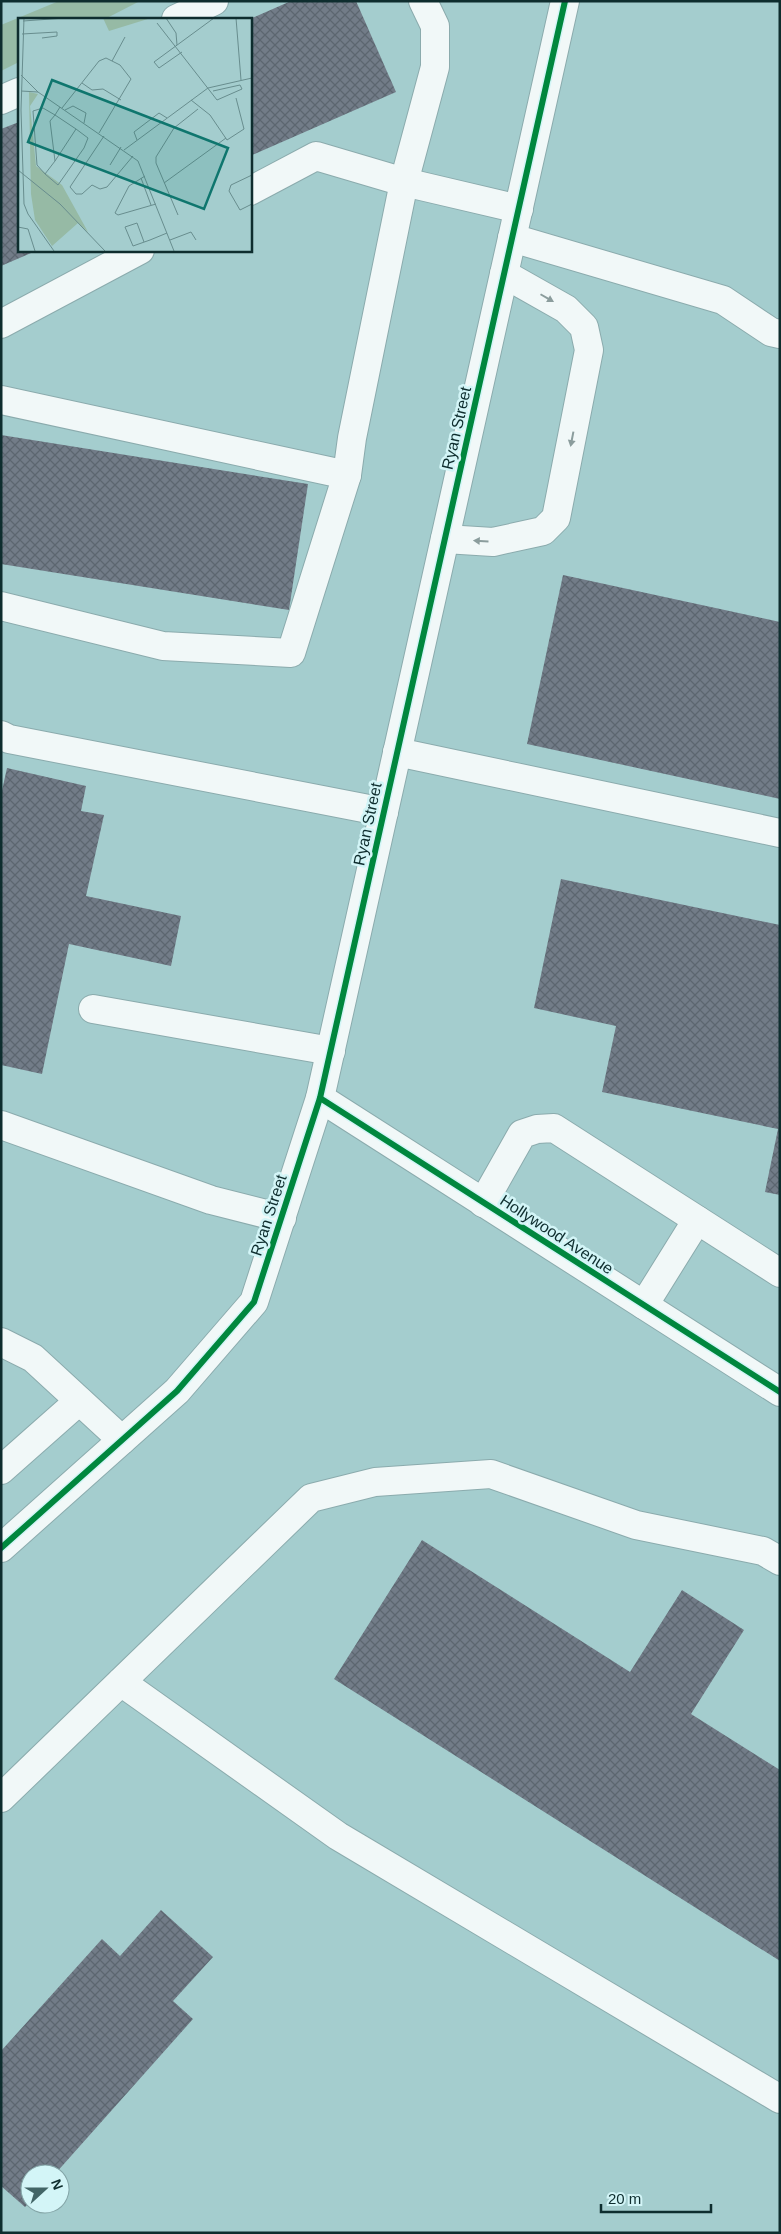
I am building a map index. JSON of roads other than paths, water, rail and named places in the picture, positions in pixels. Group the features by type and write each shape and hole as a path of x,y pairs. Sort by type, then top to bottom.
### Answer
{"street":[{"path":"178,18 214,1"},
{"path":"1,606 163,646 292,653 347,476 352,438 404,182 435,67 435,26 423,1"},
{"name":"Ryan Street","path":"1,1548 177,1391 254,1302 320,1098 564,1"},
{"path":"1,100 18,92"},
{"path":"251,190 316,156 404,182 519,209"},
{"path":"512,238 723,300 771,332 780,334"},
{"path":"1,324 138,251"},
{"path":"445,539 493,542 543,532 556,518 589,350 586,334 584,327 566,309 504,274"},
{"path":"1,400 347,476"},
{"path":"1,735 9,739 384,812"},
{"path":"397,752 780,833"},
{"path":"93,1009 331,1051"},
{"name":"Hollywood Avenue","path":"320,1098 780,1392"},
{"path":"1,1125 211,1200 282,1218"},
{"path":"483,1203 522,1134 537,1129 554,1128 780,1273"},
{"path":"644,1305 697,1220"},
{"path":"1,1342 33,1358 122,1440"},
{"path":"1,1470 79,1401"},
{"path":"1,1798 310,1498 375,1482 491,1474 636,1525 763,1552 780,1561"},
{"path":"121,1682 338,1836 780,2099"}]}
